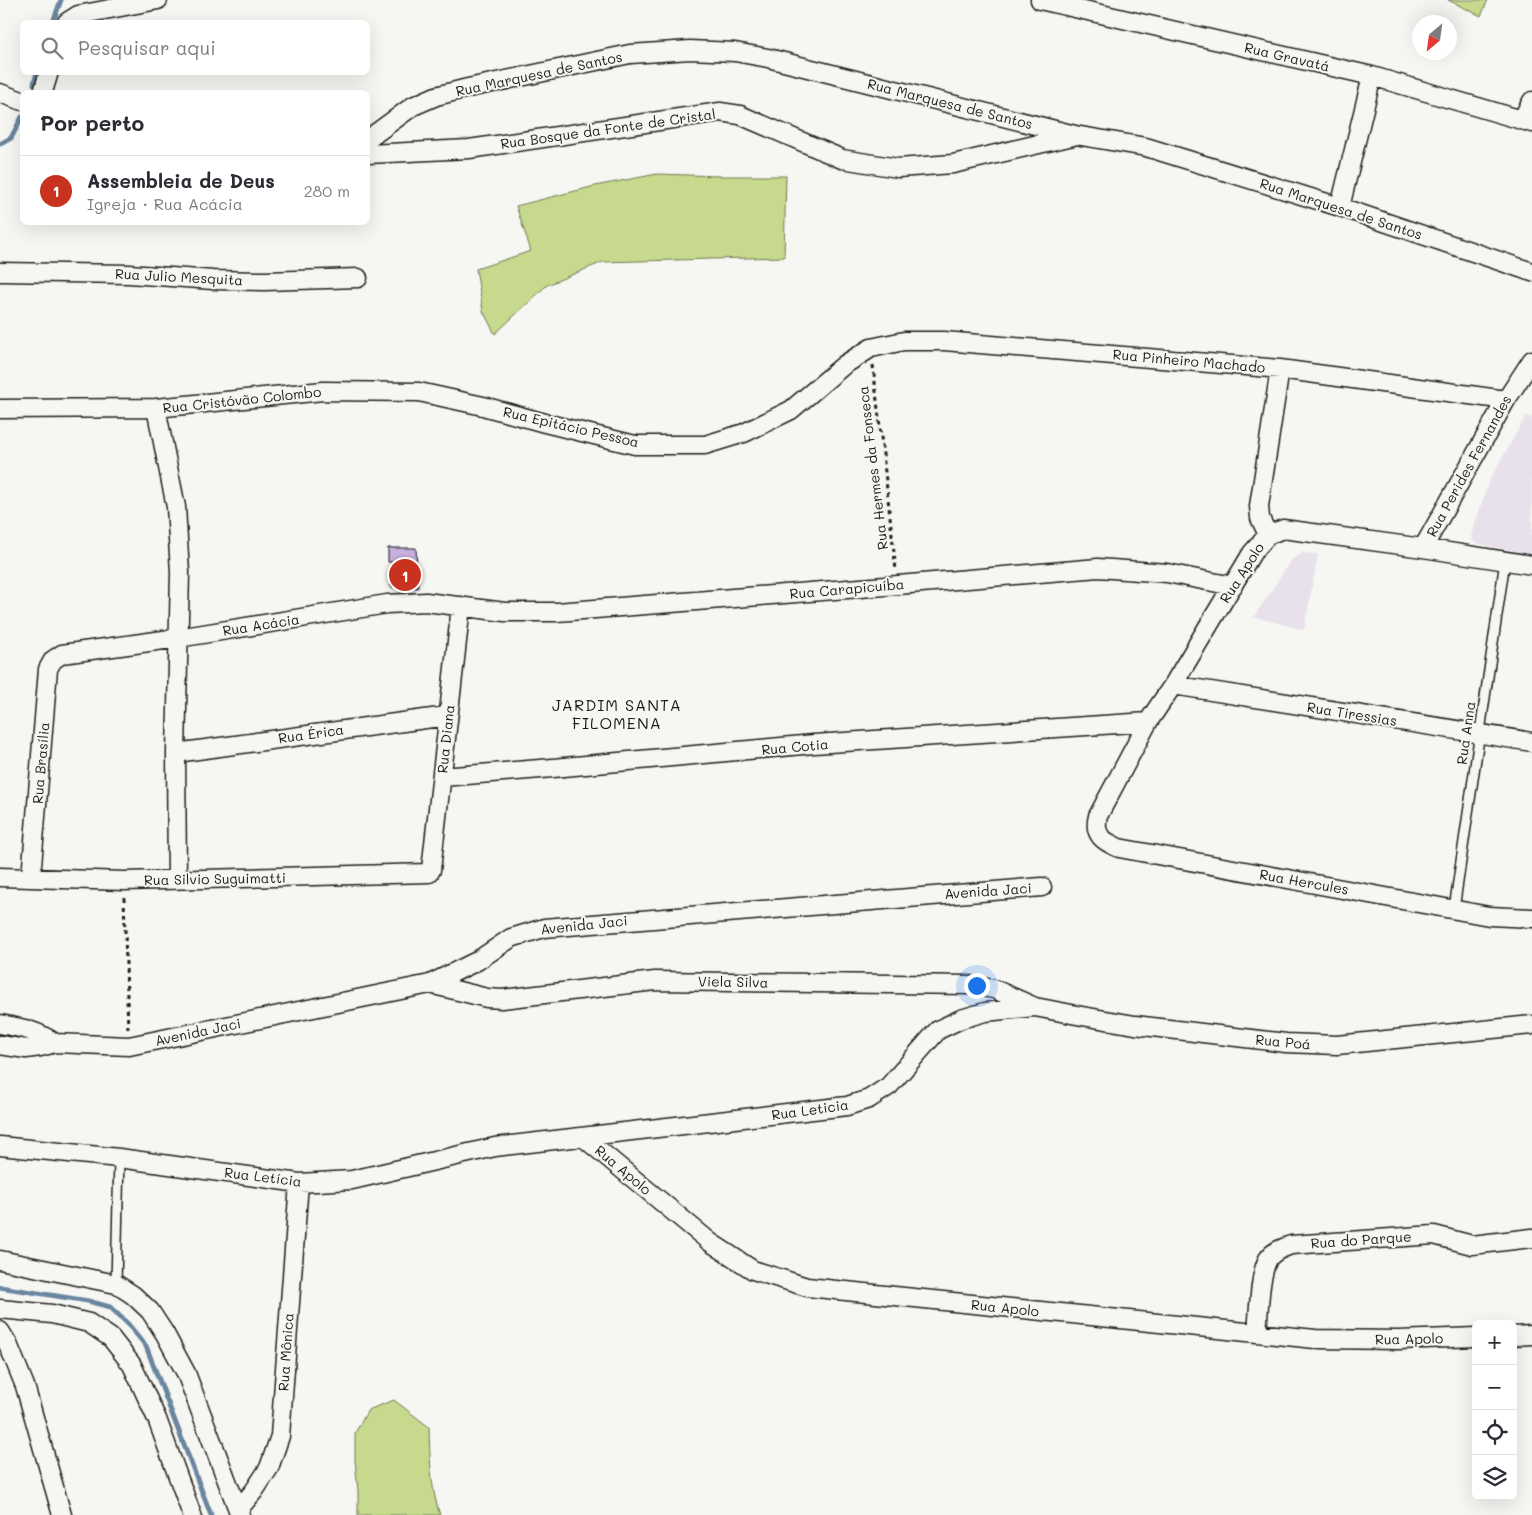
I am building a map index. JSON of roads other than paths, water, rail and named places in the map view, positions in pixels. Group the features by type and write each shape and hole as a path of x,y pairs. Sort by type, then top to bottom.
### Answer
{"street":[{"path":"70,20 78,15 158,0"},
{"name":"Rua Gravatá","path":"1040,0 1372,76 1527,121"},
{"name":"Rua Marquesa de Santos","path":"370,138 413,106 444,94 468,88 630,54 690,50 735,52 768,58 1076,135 1146,147 1340,207 1532,272"},
{"path":"44,90 48,75"},
{"path":"1340,207 1372,76"},
{"path":"0,92 20,100"},
{"path":"1527,121 1532,102"},
{"name":"Rua Bosque da Fonte de Cristal","path":"370,154 469,149 720,112 740,115 842,159 898,168 953,164 1076,135"},
{"name":"Rua Julio Mesquita","path":"0,272 129,274 256,281 358,278"},
{"name":"Rua Pinheiro Machado","path":"871,348 904,341 944,341 1280,369 1506,400"},
{"name":"Rua Epitácio Pessoa","path":"483,406 635,445 705,445 744,433 791,410 844,365 871,348"},
{"name":"Rua Perides Fernandes","path":"1423,548 1506,400 1532,360"},
{"path":"1268,535 1260,518 1259,506 1280,369"},
{"name":"Rua Cristóvão Colombo","path":"0,408 156,408 324,391 419,392 483,406"},
{"path":"156,408 176,507 180,572 176,753 177,880"},
{"name":"Rua Apolo","path":"1098,816 1148,722 1173,685 1252,553 1268,535 1283,529 1532,565"},
{"name":"Rua Carapicuíba","path":"461,606 506,612 557,612 1098,568 1167,573 1233,586"},
{"name":"Rua Acácia","path":"62,654 178,638 387,604 426,602 461,606"},
{"name":"Rua Diana","path":"430,872 461,606"},
{"name":"Rua Brasília","path":"31,878 48,669 53,660 62,654"},
{"name":"Rua Tiressias","path":"1173,685 1532,742"},
{"name":"Rua Érica","path":"176,753 447,716"},
{"name":"Rua Cotia","path":"442,777 814,744 1148,722"},
{"name":"Rua Hercules","path":"1098,816 1096,825 1098,833 1104,841 1118,848 1490,916 1532,918"},
{"name":"Rua Silvio Suguimatti","path":"0,877 124,881 430,872"},
{"name":"Avenida Jaci","path":"0,1045 33,1048 55,1043 129,1046 430,984 477,961 511,938 544,928 1042,887"},
{"name":"Viela Silva","path":"430,984 487,998 502,999 655,981 970,985 994,989 1035,1007"},
{"name":"Rua Poá","path":"1035,1007 1117,1022 1192,1032 1286,1043 1337,1045 1532,1025"},
{"name":"Rua Leticia","path":"583,1137 847,1106 869,1099 889,1086 938,1030 961,1018 985,1012 1035,1007"},
{"name":"Avenida Jaci","path":"0,1024 42,1034 55,1043"},
{"name":"Rua Apolo","path":"583,1137 710,1242 753,1270 807,1287 1315,1339 1399,1340 1472,1337"},
{"name":"Rua Letícia","path":"0,1146 119,1158 299,1183 352,1180 495,1147 583,1137"},
{"name":"Rua Mônica","path":"239,1512 269,1468 280,1436 299,1183"},
{"name":"Rua do Parque","path":"1257,1334 1262,1276 1269,1258 1278,1250 1291,1244 1434,1235 1472,1245 1532,1238"},
{"path":"0,1260 116,1284 133,1295 150,1311 165,1334 186,1374 239,1512"},
{"path":"0,1309 52,1314 89,1323 111,1338 132,1365 157,1419 192,1515"},
{"path":"0,1331 8,1344 25,1386 62,1515"},
{"path":"1517,1336 1532,1335"}],"lane":[{"name":"Rua Anna","path":"1454,909 1504,561"},
{"path":"116,1284 119,1158"}],"waterway":[{"path":"54,20 61,0"},
{"path":"34,84 36,75"},
{"path":"0,144 11,138 20,121"},
{"path":"0,1287 88,1301 110,1307 128,1324 146,1346 211,1515"}],"place":[{"name":"Assembleia de Deus","path":"405,575"}],"district":[{"name":"JARDIM SANTA FILOMENA","path":"617,714"}]}
